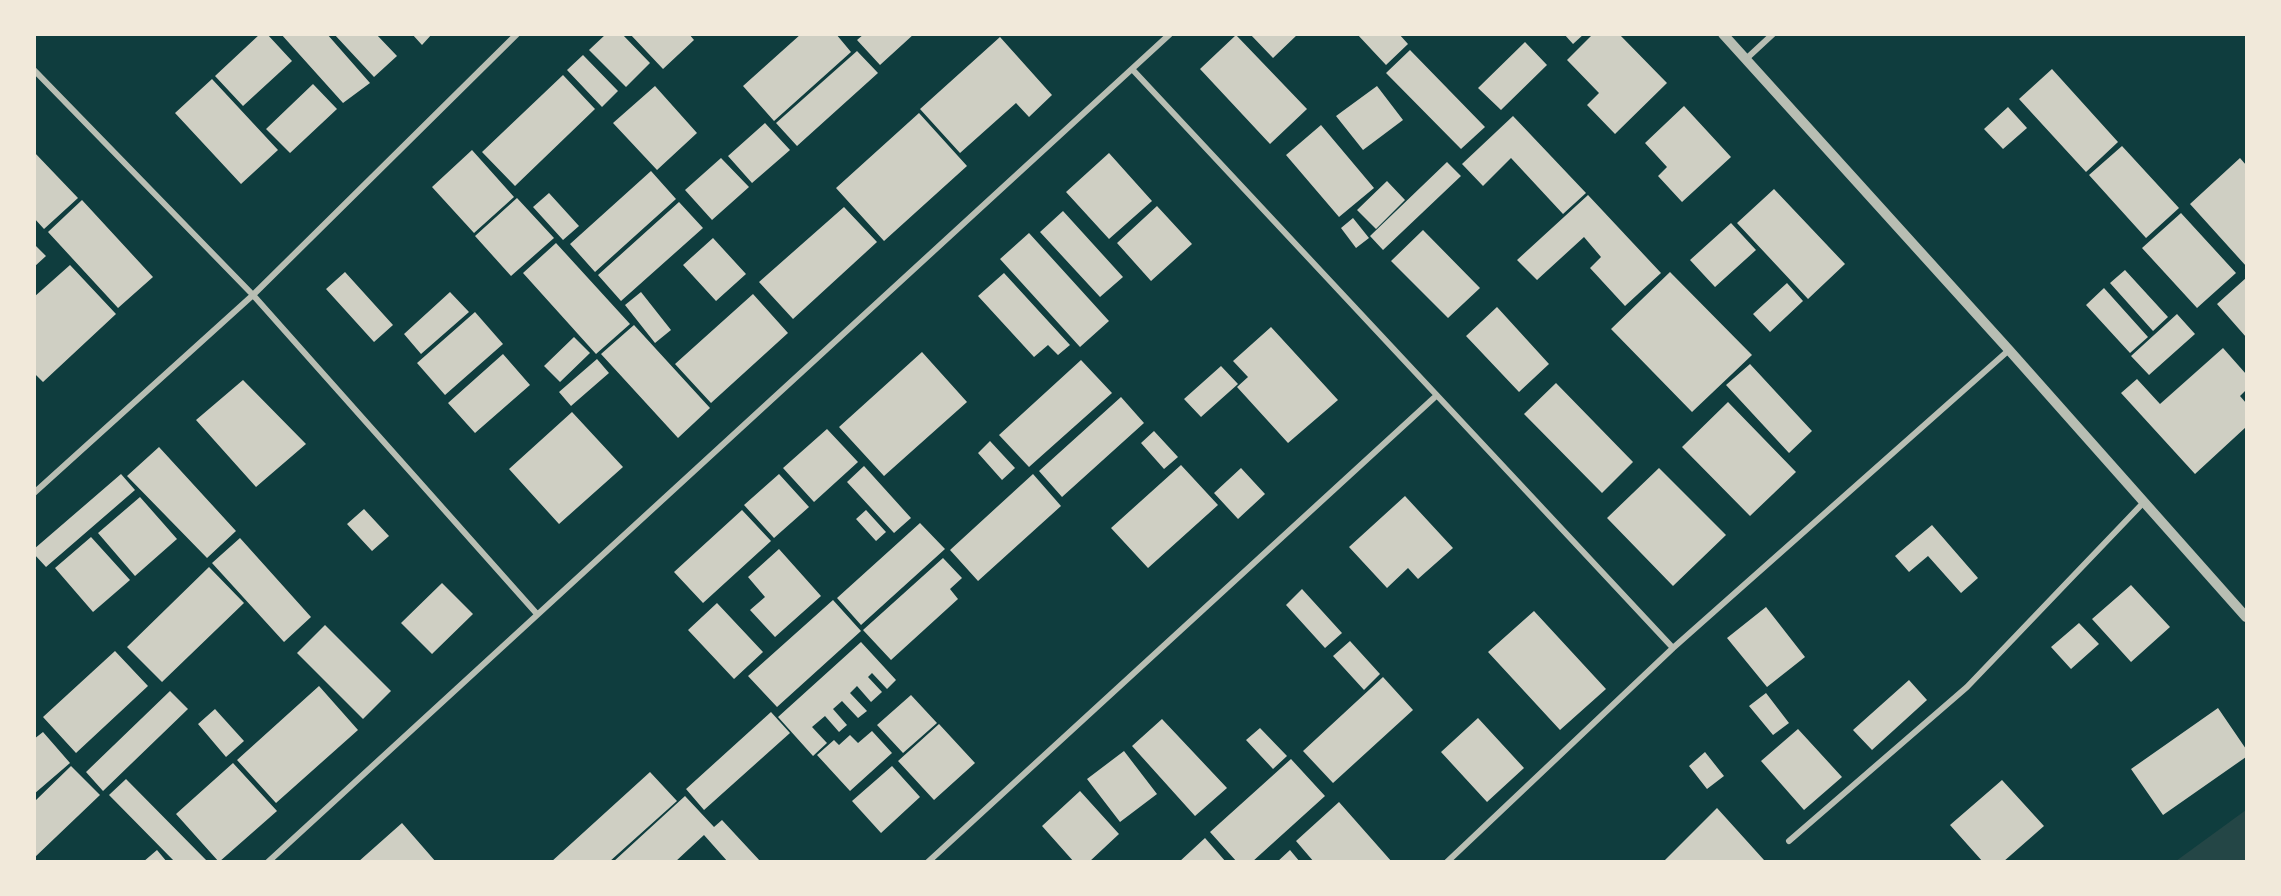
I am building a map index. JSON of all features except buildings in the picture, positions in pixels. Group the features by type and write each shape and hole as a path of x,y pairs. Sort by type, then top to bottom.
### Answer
{"street":[{"path":"34,493 253,295 517,34"},
{"path":"268,861 1170,34"},
{"path":"1723,34 2247,617"},
{"path":"1746,59 1773,34"},
{"path":"34,69 253,295 537,614"},
{"path":"1132,69 1673,648"},
{"path":"1447,861 1673,648 2009,350"},
{"path":"928,861 1436,396"},
{"path":"1789,841 1967,687 2144,502"}],"shaded area":[{"path":"2246,810 2246,861 2176,861"}]}
